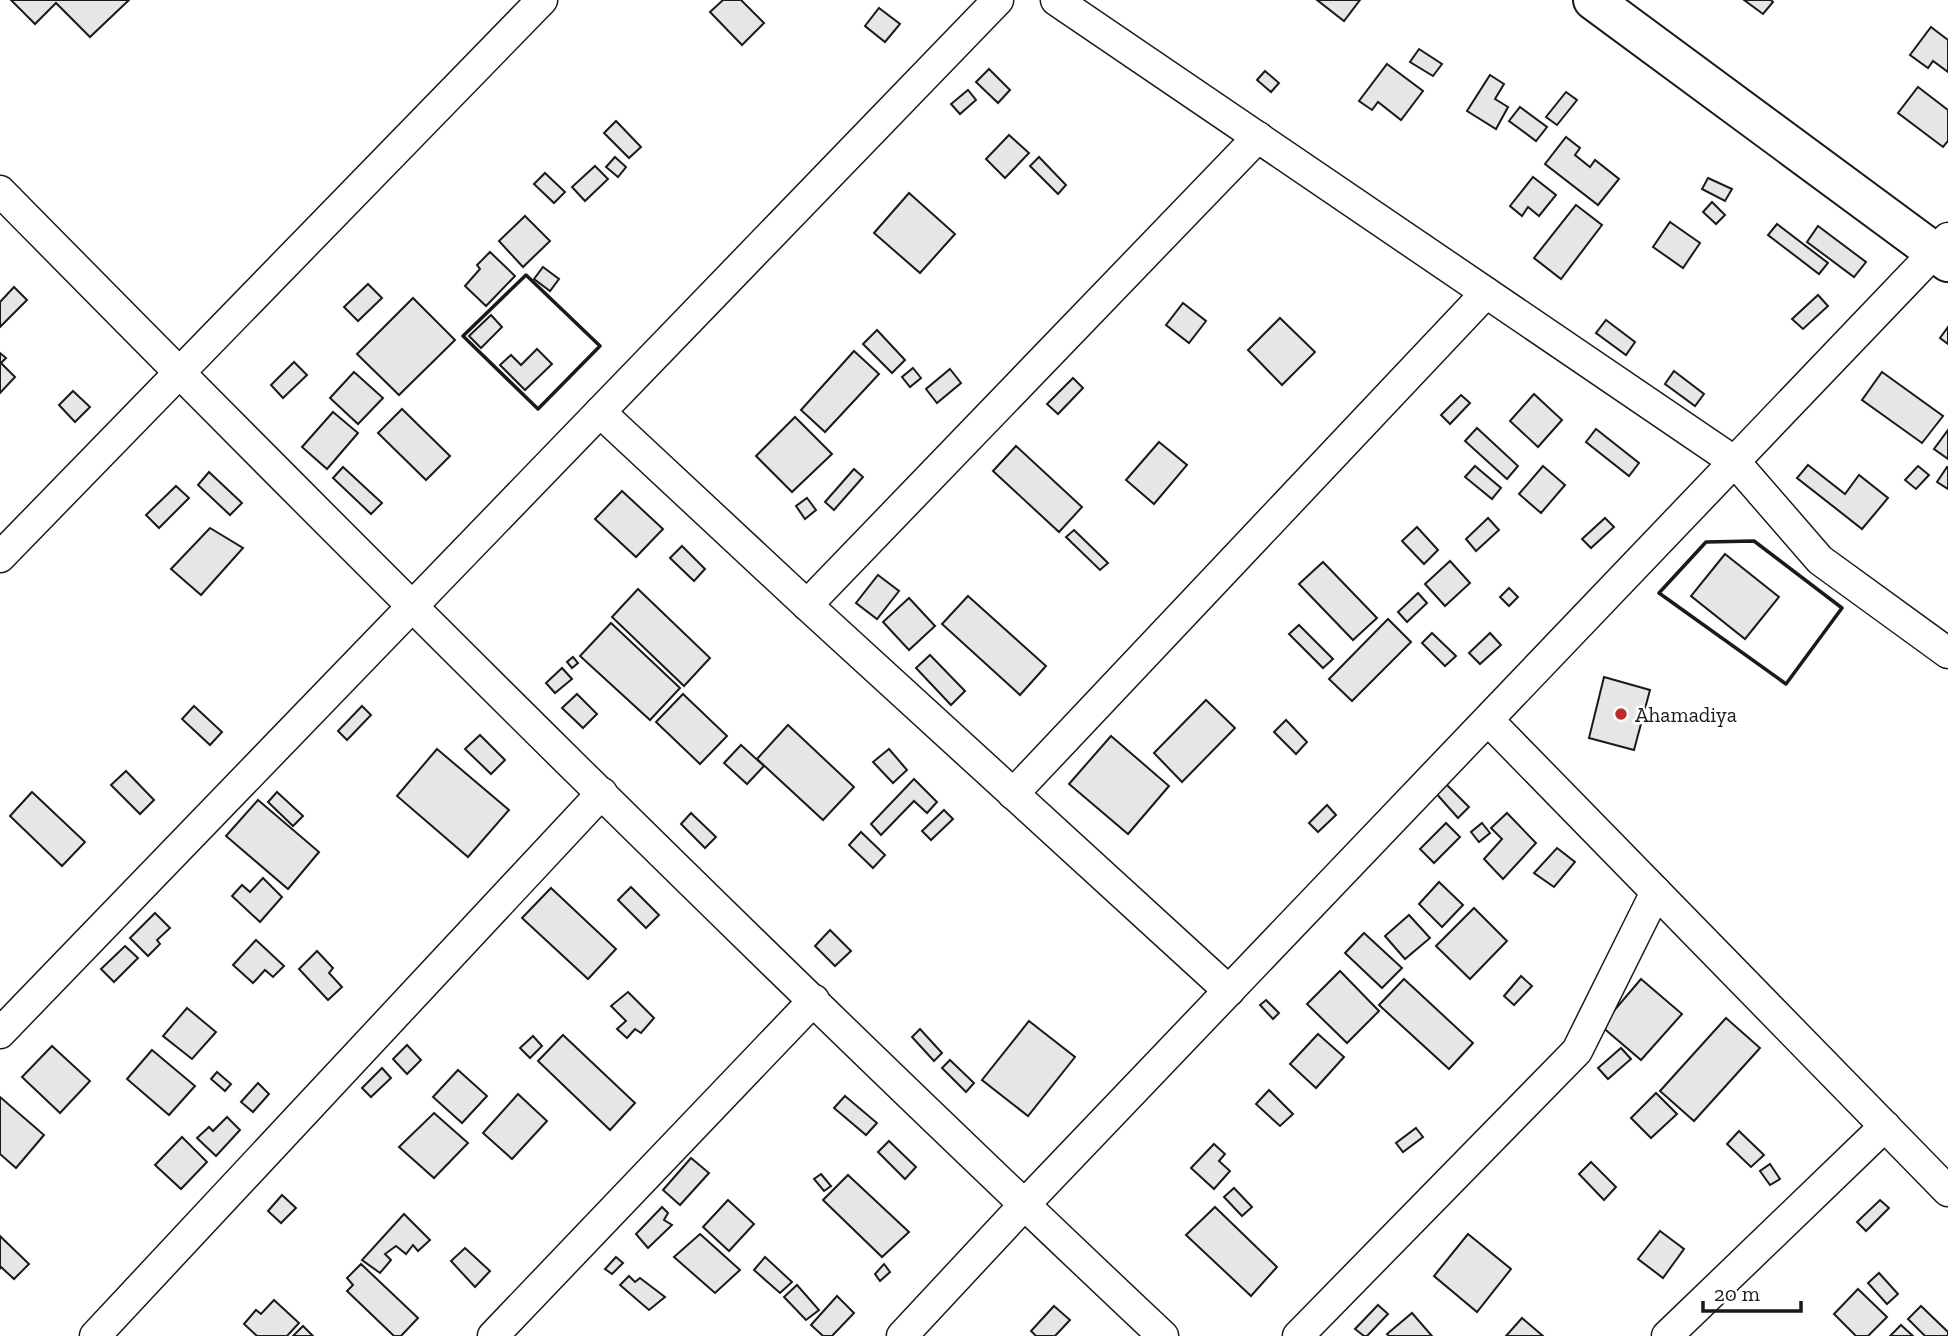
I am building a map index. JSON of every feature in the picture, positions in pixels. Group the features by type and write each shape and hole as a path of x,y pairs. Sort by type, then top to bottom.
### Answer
{"main road":[{"path":"1593,0 1943,251"}],"street":[{"path":"0,557 542,0"},
{"path":"0,1033 998,0"},
{"path":"1056,0 1734,462 1820,560 1948,653"},
{"path":"807,605 1258,137"},
{"path":"0,191 411,607 1024,1205 1163,1336"},
{"path":"902,1336 1734,462 1943,251"},
{"path":"1013,794 1486,293"},
{"path":"600,412 1229,991"},
{"path":"1488,720 1948,1191"},
{"path":"95,1336 602,793"},
{"path":"1298,1336 1577,1051 1656,892"},
{"path":"493,1336 814,1000"},
{"path":"1667,1336 1885,1126"}],"building":[{"path":"11,0 129,0 90,37 56,3 35,24"},
{"path":"723,0 741,0 764,23 742,45 710,12"},
{"path":"1317,0 1360,0 1344,21"},
{"path":"1744,0 1771,0 1773,2 1763,14"},
{"path":"879,8 900,24 885,42 865,26"},
{"path":"1931,27 1948,40 1948,72 1933,61 1928,68 1910,55"},
{"path":"1419,49 1442,64 1433,76 1410,62"},
{"path":"1387,64 1423,91 1401,120 1378,102 1372,110 1359,101"},
{"path":"989,69 1010,90 998,103 976,82"},
{"path":"1265,71 1279,83 1271,92 1257,80"},
{"path":"1490,75 1504,84 1495,99 1508,107 1496,129 1467,111"},
{"path":"1918,87 1948,110 1948,141 1943,147 1898,113"},
{"path":"968,90 976,100 960,114 951,104"},
{"path":"1566,92 1577,100 1557,125 1546,117"},
{"path":"1520,107 1547,127 1536,141 1509,121"},
{"path":"616,121 641,147 629,158 604,133"},
{"path":"1009,135 1029,153 1005,178 986,159"},
{"path":"1566,137 1580,148 1575,155 1590,167 1595,160 1619,179 1598,205 1545,164"},
{"path":"615,157 626,167 618,177 606,167"},
{"path":"1039,157 1066,185 1058,194 1030,166"},
{"path":"595,166 608,179 585,201 572,187"},
{"path":"545,173 565,192 554,203 534,184"},
{"path":"1533,177 1556,195 1539,216 1528,207 1522,216 1510,206"},
{"path":"1708,178 1732,189 1725,201 1702,189"},
{"path":"909,193 955,234 920,273 874,233"},
{"path":"1712,202 1725,215 1716,224 1703,212"},
{"path":"1576,205 1602,225 1561,279 1534,258"},
{"path":"525,216 550,241 523,267 499,241"},
{"path":"1670,222 1700,243 1683,268 1653,247"},
{"path":"1777,224 1828,263 1819,274 1768,235"},
{"path":"1818,226 1866,262 1854,277 1807,242"},
{"path":"490,252 515,276 486,306 465,286 480,269 477,265"},
{"path":"543,267 559,279 550,291 534,279"},
{"path":"368,284 382,298 358,321 344,307"},
{"path":"14,287 27,300 0,327 0,302"},
{"path":"1818,295 1828,306 1803,329 1792,319"},
{"path":"413,298 455,340 399,395 357,354"},
{"path":"1183,303 1206,321 1189,343 1166,325"},
{"path":"491,315 502,327 481,348 469,336"},
{"path":"1280,318 1315,352 1282,385 1248,350"},
{"path":"1606,320 1635,342 1626,355 1596,333"},
{"path":"1948,327 1948,344 1940,338"},
{"path":"877,330 905,360 892,373 863,344"},
{"path":"537,349 552,364 525,390 500,365 511,355 521,365"},
{"path":"854,351 879,374 825,432 801,410"},
{"path":"0,353 6,358 1,363 15,377 0,393"},
{"path":"294,362 307,375 283,398 271,385"},
{"path":"913,368 921,378 910,387 902,377"},
{"path":"950,369 961,383 937,403 926,389"},
{"path":"1674,371 1704,394 1695,406 1665,384"},
{"path":"354,372 383,398 358,424 330,398"},
{"path":"1882,372 1943,416 1922,443 1862,400"},
{"path":"1073,378 1083,388 1058,414 1047,404"},
{"path":"73,391 90,407 75,422 59,405"},
{"path":"1534,394 1562,420 1538,447 1510,421"},
{"path":"1461,395 1470,403 1450,424 1441,415"},
{"path":"402,409 450,456 426,480 378,433"},
{"path":"333,412 358,433 327,469 302,447"},
{"path":"795,417 832,454 792,492 756,456"},
{"path":"1477,428 1518,466 1507,479 1465,441"},
{"path":"1596,429 1639,463 1629,476 1586,442"},
{"path":"1948,430 1948,459 1934,449"},
{"path":"1159,442 1187,465 1154,504 1126,480"},
{"path":"1016,446 1082,507 1059,532 993,471"},
{"path":"1808,465 1845,494 1859,475 1888,498 1862,529 1797,478"},
{"path":"1475,466 1501,488 1492,499 1465,477"},
{"path":"1543,466 1565,485 1541,513 1519,494"},
{"path":"1918,466 1929,475 1916,489 1905,480"},
{"path":"343,467 382,503 371,514 333,478"},
{"path":"1948,467 1948,489 1937,482"},
{"path":"854,469 863,477 834,510 825,502"},
{"path":"209,472 242,503 230,515 198,485"},
{"path":"176,486 189,498 159,528 146,515"},
{"path":"622,491 663,529 636,557 595,519"},
{"path":"807,498 816,510 805,519 796,506"},
{"path":"1488,518 1499,530 1476,551 1466,539"},
{"path":"1605,518 1614,527 1591,548 1582,539"},
{"path":"1417,527 1438,550 1424,564 1402,541"},
{"path":"210,528 243,548 201,595 171,569"},
{"path":"1074,530 1108,563 1100,570 1066,537"},
{"path":"682,546 705,569 694,581 670,558"},
{"path":"1725,554 1779,597 1745,639 1691,596"},
{"path":"1450,561 1470,583 1445,606 1425,584"},
{"path":"1323,562 1377,618 1353,640 1299,584"},
{"path":"878,575 899,591 877,619 856,603"},
{"path":"1509,588 1518,597 1509,606 1500,597"},
{"path":"638,589 710,658 684,686 612,617"},
{"path":"1418,593 1427,603 1407,622 1398,612"},
{"path":"968,596 1046,666 1020,695 942,624"},
{"path":"909,598 935,626 909,650 883,622"},
{"path":"1388,619 1411,642 1352,701 1329,679"},
{"path":"611,623 680,688 650,720 580,656"},
{"path":"1299,625 1333,659 1323,668 1289,634"},
{"path":"1432,633 1456,656 1445,666 1422,643"},
{"path":"1490,633 1501,645 1480,664 1469,653"},
{"path":"930,655 965,691 951,705 916,668"},
{"path":"573,657 578,663 572,668 567,662"},
{"path":"562,668 572,679 555,693 546,683"},
{"path":"1604,677 1650,690 1634,750 1589,738"},
{"path":"577,694 597,714 583,728 562,708"},
{"path":"683,694 727,736 700,764 656,722"},
{"path":"1206,700 1235,728 1182,782 1154,753"},
{"path":"194,706 222,732 210,745 182,719"},
{"path":"362,706 371,715 347,740 338,731"},
{"path":"1286,720 1307,742 1296,754 1274,732"},
{"path":"788,725 854,787 823,820 757,759"},
{"path":"480,735 505,760 491,774 465,749"},
{"path":"1111,736 1169,786 1128,834 1069,784"},
{"path":"741,745 764,766 747,784 724,763"},
{"path":"437,749 509,810 468,857 397,796"},
{"path":"889,749 907,770 893,783 873,762"},
{"path":"126,771 154,800 140,814 111,785"},
{"path":"914,779 937,802 927,813 914,801 881,835 871,824"},
{"path":"1444,782 1469,807 1458,818 1434,791"},
{"path":"32,792 85,842 62,866 10,816"},
{"path":"277,792 303,816 293,826 268,802"},
{"path":"258,800 319,852 288,889 226,836"},
{"path":"1327,805 1336,815 1318,832 1309,823"},
{"path":"944,810 953,819 931,840 922,831"},
{"path":"691,813 716,837 705,848 681,824"},
{"path":"1507,813 1536,843 1503,879 1484,859 1502,839 1491,828"},
{"path":"1446,823 1460,837 1434,863 1420,849"},
{"path":"1482,823 1490,833 1479,842 1471,832"},
{"path":"861,832 885,855 873,868 849,845"},
{"path":"1557,848 1575,862 1554,887 1534,873"},
{"path":"263,878 282,897 260,922 232,896 242,885 250,892"},
{"path":"1439,882 1463,905 1442,927 1419,904"},
{"path":"631,887 659,915 646,928 618,900"},
{"path":"551,888 616,949 588,979 522,918"},
{"path":"1474,908 1507,941 1470,979 1436,946"},
{"path":"155,913 170,928 157,940 160,944 148,956 130,938"},
{"path":"1409,915 1430,938 1405,959 1385,936"},
{"path":"830,930 851,951 835,966 815,946"},
{"path":"1364,933 1402,968 1382,988 1345,953"},
{"path":"256,940 284,966 273,977 265,970 253,983 233,965"},
{"path":"125,946 138,958 114,982 101,969"},
{"path":"317,951 333,968 329,973 342,987 328,1000 299,969"},
{"path":"1340,971 1379,1011 1347,1043 1307,1004"},
{"path":"1521,976 1532,986 1514,1005 1504,996"},
{"path":"1404,979 1473,1043 1449,1069 1379,1005"},
{"path":"1641,979 1682,1014 1641,1060 1601,1026"},
{"path":"628,992 654,1018 641,1033 635,1029 627,1038 617,1029 626,1021 611,1006"},
{"path":"1266,1000 1279,1013 1273,1019 1260,1005"},
{"path":"187,1008 216,1032 192,1059 163,1036"},
{"path":"1726,1018 1760,1048 1694,1121 1660,1091"},
{"path":"1029,1021 1075,1057 1028,1116 982,1080"},
{"path":"920,1029 942,1053 934,1061 912,1037"},
{"path":"1318,1034 1344,1057 1316,1088 1290,1064"},
{"path":"563,1035 635,1103 610,1130 538,1061"},
{"path":"533,1036 542,1046 530,1058 520,1048"},
{"path":"407,1045 421,1060 407,1074 393,1059"},
{"path":"52,1046 90,1081 60,1113 22,1077"},
{"path":"1621,1048 1631,1059 1608,1079 1598,1068"},
{"path":"152,1050 195,1086 169,1115 127,1079"},
{"path":"950,1060 974,1083 966,1092 942,1068"},
{"path":"382,1068 391,1078 371,1097 362,1088"},
{"path":"458,1070 487,1096 462,1123 433,1097"},
{"path":"217,1072 231,1084 225,1091 211,1079"},
{"path":"258,1083 269,1094 253,1112 241,1102"},
{"path":"1269,1090 1293,1114 1280,1126 1256,1104"},
{"path":"1656,1093 1677,1114 1651,1138 1631,1118"},
{"path":"518,1094 547,1121 512,1159 483,1133"},
{"path":"845,1096 877,1123 866,1135 834,1108"},
{"path":"0,1097 44,1135 16,1168 0,1154"},
{"path":"434,1113 468,1143 434,1178 399,1147"},
{"path":"227,1117 240,1130 216,1156 197,1138 209,1127 213,1131"},
{"path":"1416,1128 1423,1137 1403,1152 1396,1143"},
{"path":"1739,1131 1764,1155 1751,1167 1727,1144"},
{"path":"182,1137 207,1162 181,1189 155,1165"},
{"path":"889,1141 916,1167 905,1179 878,1152"},
{"path":"1214,1144 1225,1154 1219,1161 1230,1171 1214,1189 1191,1168"},
{"path":"691,1158 709,1173 680,1205 663,1190"},
{"path":"1591,1162 1616,1187 1604,1200 1579,1174"},
{"path":"1770,1164 1780,1179 1770,1185 1760,1171"},
{"path":"821,1174 831,1186 824,1191 814,1179"},
{"path":"848,1175 909,1232 882,1257 823,1200"},
{"path":"1234,1188 1252,1207 1242,1216 1224,1197"},
{"path":"282,1195 296,1208 281,1223 268,1211"},
{"path":"728,1200 754,1224 729,1251 703,1227"},
{"path":"1880,1200 1889,1208 1866,1231 1857,1222"},
{"path":"662,1207 668,1213 664,1220 672,1225 648,1248 636,1234"},
{"path":"1215,1207 1277,1267 1251,1296 1186,1235"},
{"path":"404,1214 430,1240 418,1251 413,1245 406,1254 396,1246 385,1254 391,1260 380,1273 362,1260"},
{"path":"1660,1231 1684,1249 1663,1278 1638,1259"},
{"path":"700,1234 740,1270 715,1293 674,1257"},
{"path":"1468,1234 1511,1269 1477,1312 1434,1276"},
{"path":"0,1236 29,1264 14,1279 1,1267 0,1269"},
{"path":"465,1248 490,1271 475,1287 451,1261"},
{"path":"616,1257 623,1263 612,1274 605,1269"},
{"path":"765,1257 792,1282 780,1293 754,1270"},
{"path":"361,1264 418,1318 401,1336 394,1336 347,1291 353,1285 347,1278"},
{"path":"884,1264 890,1272 880,1281 875,1274"},
{"path":"1879,1273 1898,1294 1887,1304 1868,1283"},
{"path":"629,1276 635,1282 640,1278 665,1297 649,1310 620,1285"},
{"path":"797,1285 819,1310 806,1320 784,1297"},
{"path":"1858,1289 1887,1317 1868,1336 1856,1336 1834,1314"},
{"path":"837,1296 854,1313 832,1336 823,1336 811,1325"},
{"path":"274,1300 299,1323 287,1336 257,1336 244,1324 256,1310 261,1314"},
{"path":"1378,1305 1388,1314 1364,1336 1355,1329"},
{"path":"1054,1306 1070,1320 1055,1336 1036,1336 1031,1331"},
{"path":"1921,1306 1948,1332 1948,1336 1925,1336 1908,1319"},
{"path":"1412,1313 1432,1336 1387,1334"},
{"path":"1522,1318 1543,1336 1506,1336"},
{"path":"1901,1325 1913,1336 1890,1336"},
{"path":"303,1326 313,1336 293,1336"}],"wall":[{"path":"526,275 600,346 538,409 463,336 526,275"},
{"path":"1754,541 1842,608 1786,684 1659,593 1706,542 1754,541"}],"place":[{"name":"Ahamadiya","path":"1621,714"}]}
